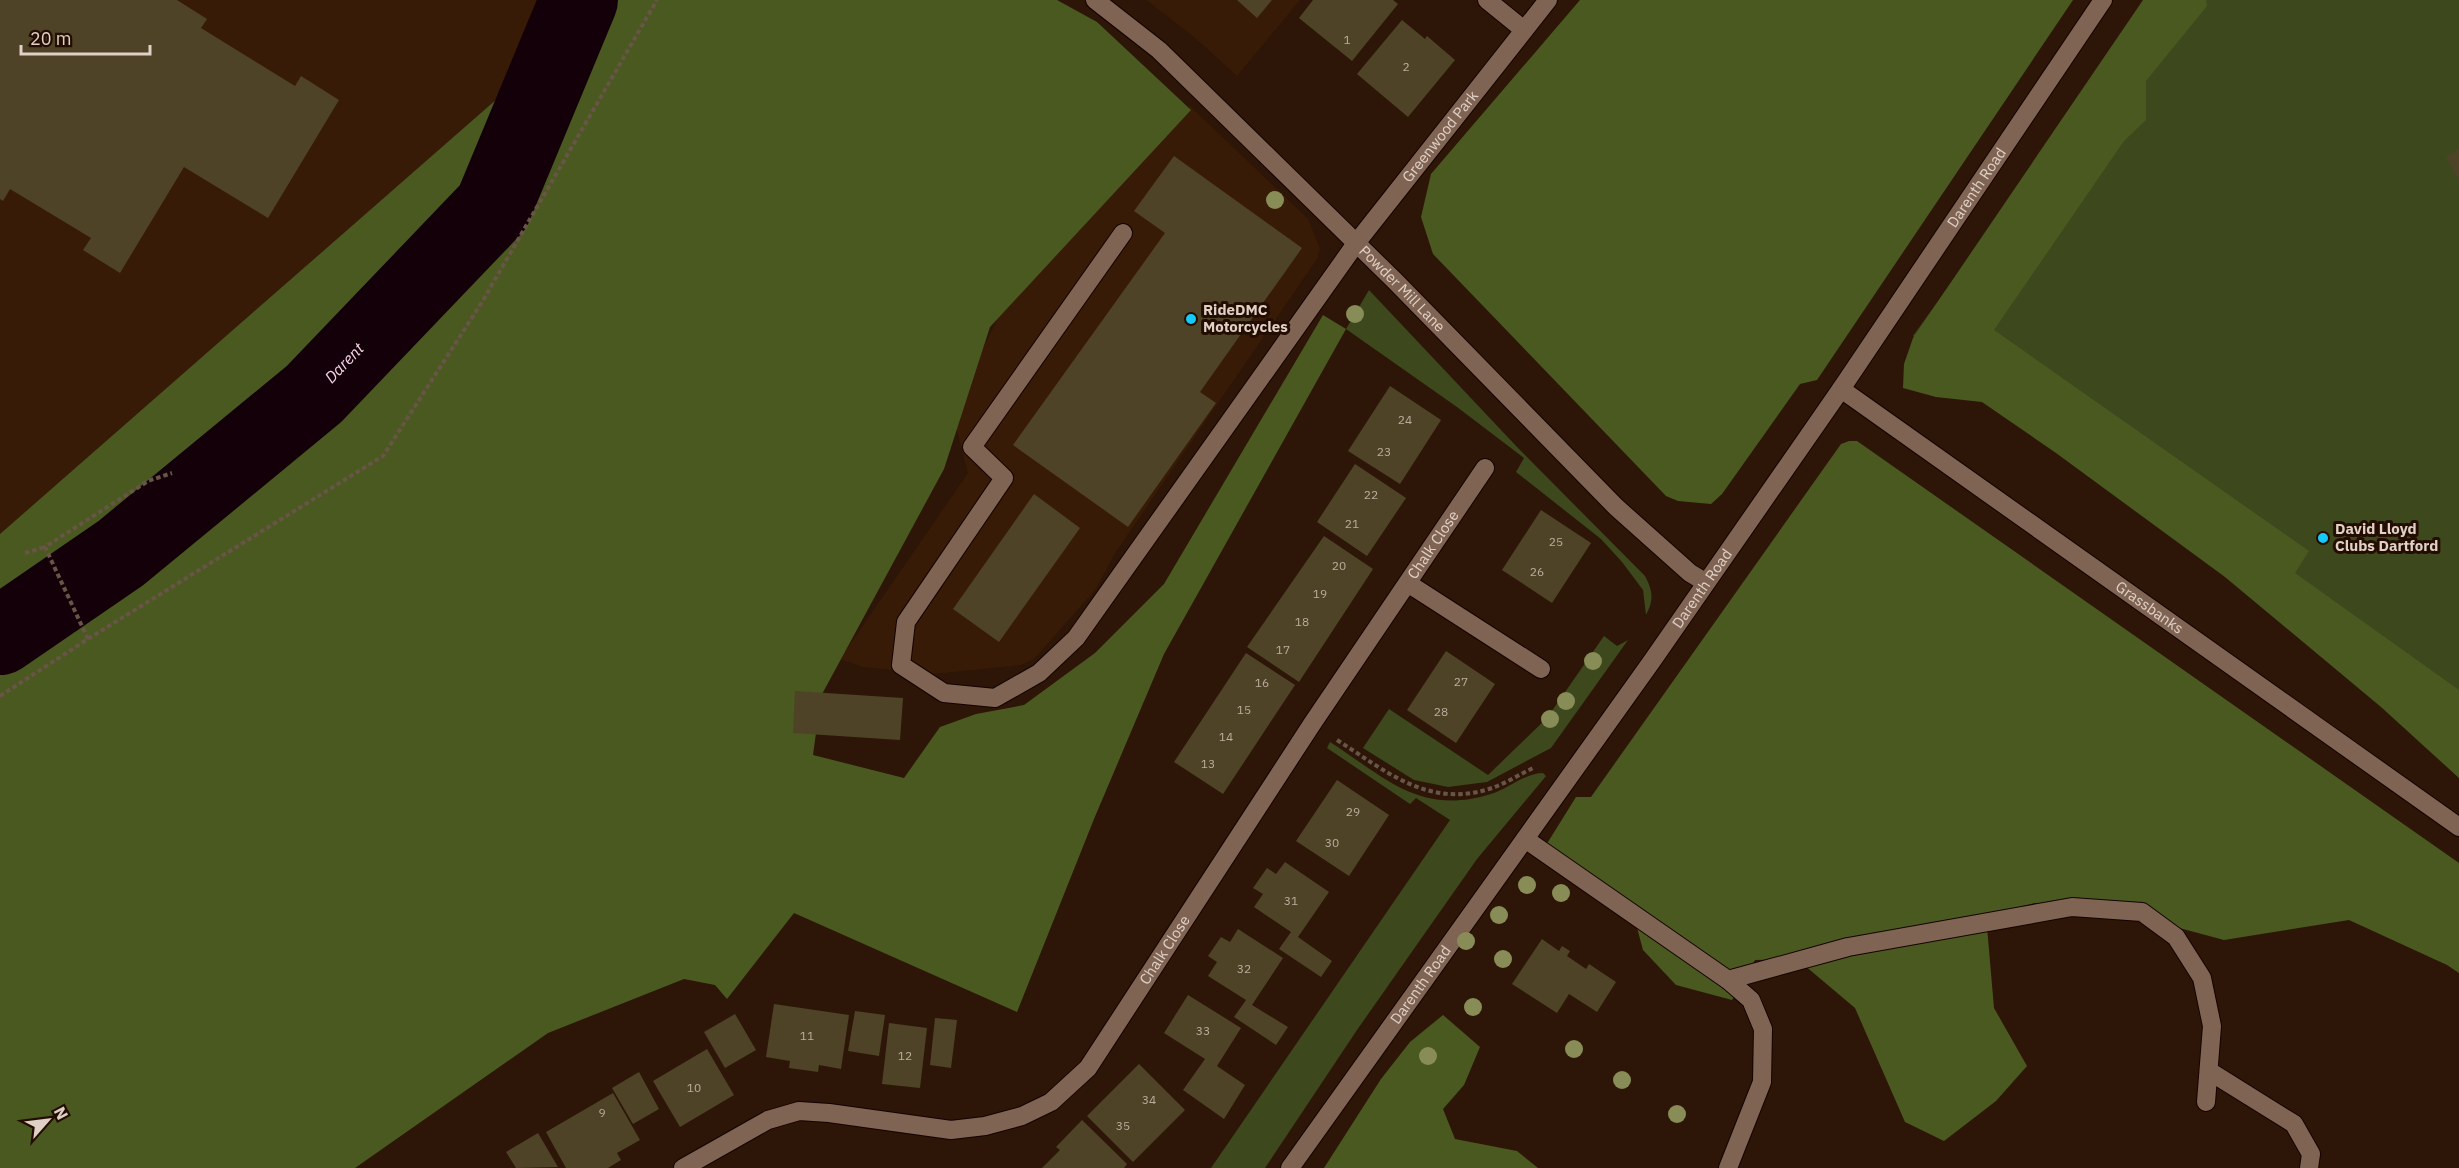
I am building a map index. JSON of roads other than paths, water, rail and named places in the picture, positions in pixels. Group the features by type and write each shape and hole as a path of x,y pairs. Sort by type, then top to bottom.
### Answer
{"street":[{"name":"Powder Mill Lane","path":"1095,0 1159,50 1356,242 1616,507 1690,573 1705,582"},
{"path":"1487,0 1524,30"},
{"name":"Greenwood Park","path":"1123,233 972,447 1005,478 906,622 901,665 944,693 995,698 1039,673 1076,638 1356,242 1548,0"},
{"name":"Darenth Road","path":"1290,1168 1652,661 1841,389 2103,0"},
{"name":"Grassbanks","path":"1841,389 2459,827"},
{"name":"Chalk Close","path":"683,1168 768,1120 799,1112 829,1113 951,1130 985,1126 1022,1116 1051,1102 1088,1068 1312,724 1409,584 1485,468"},
{"path":"1409,584 1541,669"},
{"path":"1525,839 1728,980 1751,1000 1763,1029 1762,1082 1728,1168"},
{"path":"1728,980 1848,947 2072,907 2142,912 2176,937 2202,978 2212,1026 2205,1102"},
{"path":"2208,1071 2294,1124 2311,1154 2309,1168"}],"waterway":[{"name":"Darent","path":"0,636 121,553 314,394 493,207 579,0"}],"place":[{"name":"RideDMC Motorcycles","path":"1191,319"},
{"name":"David Lloyd Clubs Dartford","path":"2323,538"}]}
